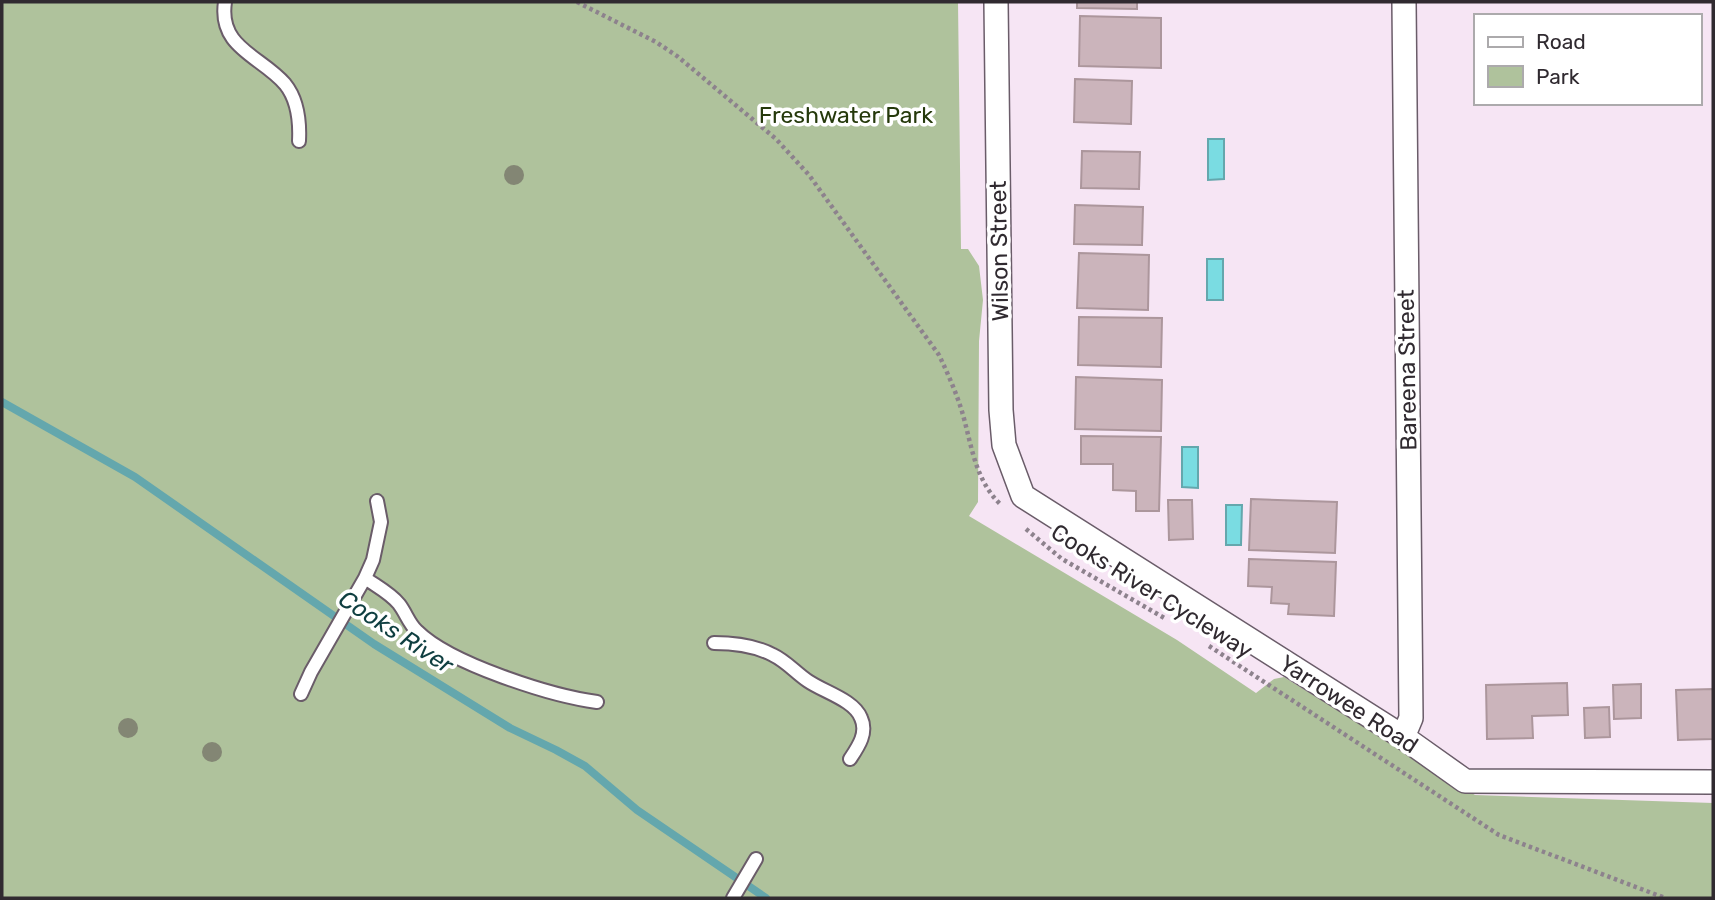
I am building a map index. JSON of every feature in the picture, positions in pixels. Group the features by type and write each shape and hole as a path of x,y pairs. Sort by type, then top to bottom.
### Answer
{"street":[{"name":"Wilson Street","path":"996,2 1001,411 1004,445 1023,496"},
{"name":"Bareena Street","path":"1403,737 1411,718 1404,2"},
{"name":"Yarrowee Road","path":"1023,496 1403,737 1465,780 1713,782"}],"lane":[{"path":"225,2 224,16 228,31 236,44 277,76 292,96 300,126 299,141"},
{"path":"302,694 311,672 373,560 381,522 377,501"},
{"path":"365,578 399,604 418,632 435,645 498,674 540,689 597,702"},
{"path":"714,643 736,644 774,655 817,687 857,711 862,719 862,737 850,759"},
{"path":"733,898 757,859"}],"path":[{"path":"577,2 656,42 677,56 776,139 809,175 939,355 953,384 975,464 993,498 1001,505"},
{"name":"Cooks River Cycleway","path":"1025,529 1062,558 1167,619"},
{"name":"Cooks River Cycleway","path":"1201,640 1499,835 1665,898"}],"green space":[{"name":"Freshwater Park","path":"2,2 958,2 961,249 968,249 979,266 983,300 979,341 978,502 969,516 1177,640 1256,693 1274,679 1284,677 1475,795 1713,803 1713,898 2,898"}],"water":[{"path":"1208,139 1224,139 1224,179 1208,180"},
{"path":"1207,259 1223,259 1223,300 1207,300"},
{"path":"1182,447 1198,447 1198,488 1182,487"},
{"path":"1226,505 1242,505 1241,545 1226,545"}],"building":[{"path":"1077,2 1137,2 1137,9 1077,8"},
{"path":"1080,16 1161,18 1161,68 1079,66"},
{"path":"1075,79 1132,81 1131,124 1074,122"},
{"path":"1082,151 1140,152 1139,189 1081,188"},
{"path":"1075,205 1143,207 1142,245 1074,244"},
{"path":"1079,253 1149,255 1148,310 1077,308"},
{"path":"1079,317 1162,318 1161,367 1078,365"},
{"path":"1076,377 1162,380 1161,431 1075,429"},
{"path":"1081,436 1161,437 1159,511 1136,511 1136,491 1113,490 1113,464 1081,464"},
{"path":"1251,499 1337,502 1335,553 1249,550"},
{"path":"1168,500 1192,500 1193,539 1169,540"},
{"path":"1249,559 1336,562 1334,616 1288,614 1289,604 1271,603 1272,587 1248,586"},
{"path":"1567,683 1568,715 1532,716 1533,738 1487,739 1486,685"},
{"path":"1641,684 1641,718 1614,719 1613,685"},
{"path":"1713,689 1713,739 1678,740 1676,690"},
{"path":"1609,707 1610,737 1585,738 1584,708"}],"waterway":[{"name":"Cooks River","path":"2,402 135,477 374,644 510,728 585,766 637,810 766,898"}]}
